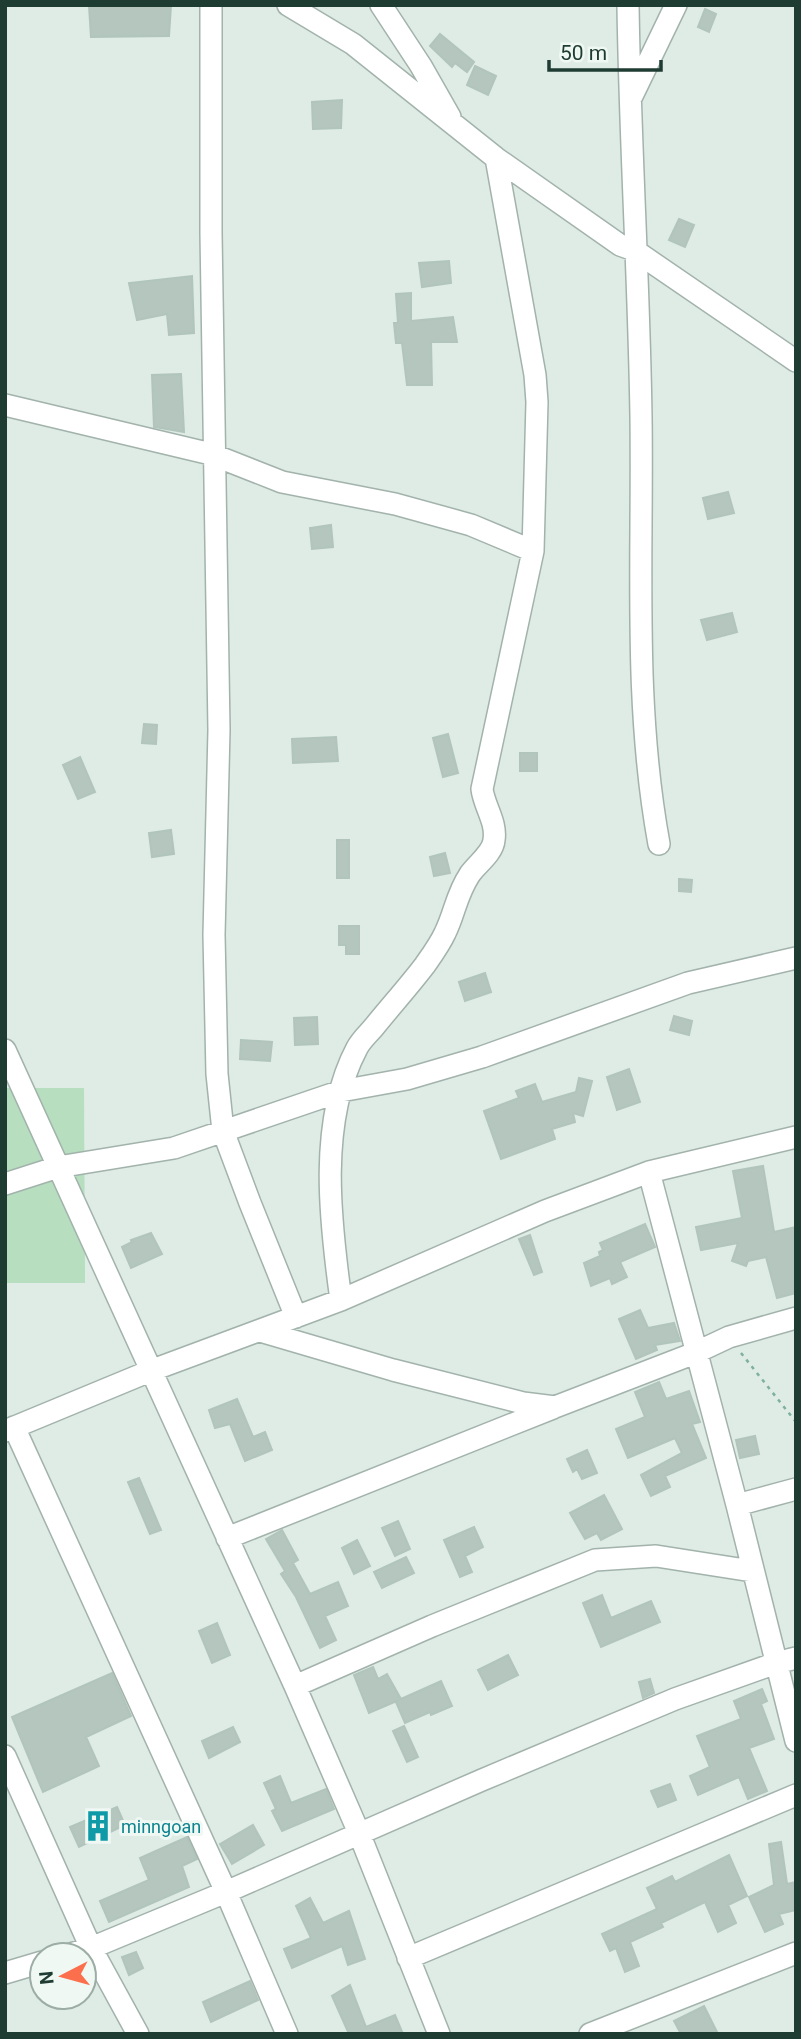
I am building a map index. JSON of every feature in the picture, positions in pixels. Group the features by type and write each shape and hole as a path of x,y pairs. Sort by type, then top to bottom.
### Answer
{"street":[{"path":"211,5 211,233 219,730 214,935 217,1074 223,1131 296,1317"},
{"path":"288,5 353,44 456,128 620,245 634,250 796,361"},
{"path":"381,5 421,66 456,128"},
{"path":"628,5 641,417 642,711 650,795 659,844"},
{"path":"630,101 676,5"},
{"path":"341,1300 332,1233 330,1179 334,1123 341,1091 358,1046 424,965 445,933 457,896 471,873 493,847 494,827 482,789 533,551 537,402 535,375 496,158"},
{"path":"5,405 216,456 282,482 395,504 471,525 533,551"},
{"path":"5,1184 58,1167 174,1148 341,1091 407,1079 482,1057 688,983 796,958"},
{"path":"5,1049 295,1686 359,1833 439,2034"},
{"path":"287,2034 226,1892 10,1429 150,1371 341,1300 545,1211 649,1172 796,1137"},
{"path":"649,1172 752,1571 786,1661 796,1741"},
{"path":"227,1538 695,1353 729,1337 796,1318"},
{"path":"260,1331 393,1370 523,1403 555,1407"},
{"path":"737,1505 796,1489"},
{"path":"295,1686 432,1626 595,1560 656,1556 752,1571"},
{"path":"98,1945 675,1699 786,1661"},
{"path":"5,1756 88,1941"},
{"path":"408,1958 796,1795"},
{"path":"590,2034 796,1953"},
{"path":"98,1961 138,2034"},
{"path":"5,1973 28,1966"}],"path":[{"path":"729,1337 796,1422"}],"green space":[{"path":"5,1088 84,1088 85,1283 5,1283"}],"building":[{"path":"171,5 169,36 91,37 89,6"},
{"path":"705,9 716,14 709,32 698,27"},
{"path":"440,34 474,62 467,72 455,63 452,67 430,46"},
{"path":"475,66 496,76 488,95 467,85"},
{"path":"342,100 341,128 313,129 312,102"},
{"path":"679,219 694,225 685,247 669,240"},
{"path":"449,261 451,283 422,287 419,263"},
{"path":"192,276 194,333 169,335 167,314 137,320 129,283"},
{"path":"411,293 411,321 453,317 457,342 431,342 432,385 407,385 402,343 396,343 396,294"},
{"path":"181,374 184,432 154,427 152,375"},
{"path":"728,492 734,513 708,519 703,498"},
{"path":"331,525 333,547 312,549 310,528"},
{"path":"732,613 737,632 707,640 701,620"},
{"path":"144,724 157,725 156,744 142,743"},
{"path":"448,734 458,773 443,777 433,738"},
{"path":"336,737 338,761 293,763 292,739"},
{"path":"520,753 537,753 537,771 520,771"},
{"path":"80,757 95,792 78,799 63,765"},
{"path":"171,830 174,854 152,857 149,833"},
{"path":"337,840 349,840 349,878 337,878"},
{"path":"445,853 450,873 434,876 430,857"},
{"path":"679,879 692,880 691,892 679,891"},
{"path":"339,926 359,926 359,954 346,954 346,945 339,945"},
{"path":"485,973 491,992 465,1001 459,982"},
{"path":"674,1016 692,1021 689,1035 670,1030"},
{"path":"317,1017 318,1044 295,1045 294,1018"},
{"path":"241,1040 272,1042 270,1061 240,1059"},
{"path":"629,1069 640,1102 617,1110 607,1077"},
{"path":"579,1078 592,1081 583,1116 573,1113 575,1122 552,1129 555,1139 501,1159 484,1111 519,1098 516,1091 535,1084 542,1102 576,1092"},
{"path":"763,1166 774,1232 796,1227 796,1293 777,1298 766,1257 748,1261 746,1266 732,1261 738,1243 701,1250 696,1227 742,1218 733,1171"},
{"path":"645,1224 655,1247 620,1262 627,1277 612,1284 610,1278 591,1286 584,1263 600,1256 599,1252 603,1250 600,1243"},
{"path":"151,1233 162,1254 131,1268 122,1247 132,1242 131,1240"},
{"path":"530,1235 542,1272 534,1275 519,1239"},
{"path":"640,1310 648,1328 674,1323 680,1341 655,1345 657,1350 636,1359 619,1319"},
{"path":"659,1382 666,1399 689,1391 700,1422 692,1424 706,1458 665,1476 670,1487 651,1496 641,1475 682,1453 675,1438 628,1458 616,1429 645,1417 635,1392"},
{"path":"237,1399 253,1437 265,1432 272,1450 245,1461 230,1424 215,1428 209,1410"},
{"path":"755,1436 759,1454 740,1458 736,1440"},
{"path":"587,1450 597,1473 582,1479 577,1469 573,1472 567,1459"},
{"path":"139,1478 161,1530 150,1534 128,1482"},
{"path":"604,1495 622,1529 601,1540 597,1533 585,1539 570,1513"},
{"path":"398,1521 410,1549 395,1556 382,1528"},
{"path":"474,1527 483,1547 465,1556 472,1572 460,1577 444,1540"},
{"path":"282,1530 298,1560 293,1563 310,1594 338,1582 348,1606 325,1616 336,1640 320,1648 296,1597 281,1574 285,1571 266,1539"},
{"path":"357,1540 370,1566 354,1574 342,1548"},
{"path":"406,1557 414,1573 382,1588 374,1572"},
{"path":"602,1595 611,1618 651,1601 660,1622 601,1647 583,1603"},
{"path":"217,1623 230,1655 212,1663 199,1631"},
{"path":"508,1655 518,1675 488,1690 478,1670"},
{"path":"373,1667 378,1679 387,1674 401,1699 441,1681 452,1706 405,1723 396,1702 399,1700 369,1713 354,1675"},
{"path":"112,1673 131,1716 86,1737 99,1766 43,1792 12,1717"},
{"path":"650,1679 654,1693 643,1698 639,1682"},
{"path":"762,1689 767,1701 761,1704 774,1739 749,1748 767,1791 748,1799 739,1777 698,1795 690,1776 710,1767 697,1736 741,1719 734,1701"},
{"path":"404,1726 418,1757 407,1762 393,1731"},
{"path":"233,1727 240,1742 209,1758 202,1741"},
{"path":"280,1776 291,1803 326,1789 334,1809 282,1831 272,1811 276,1809 264,1783"},
{"path":"670,1784 676,1800 658,1807 651,1791"},
{"name":"minngoan","path":"117,1807 125,1825 79,1847 70,1827"},
{"path":"253,1825 264,1845 232,1864 220,1844"},
{"path":"187,1837 197,1859 182,1866 189,1887 109,1922 100,1901 149,1880 140,1858"},
{"path":"781,1842 787,1884 796,1882 796,1910 779,1914 783,1924 765,1932 749,1897 774,1885 769,1844"},
{"path":"729,1855 747,1896 728,1905 736,1923 718,1932 705,1902 661,1923 663,1927 630,1942 639,1966 625,1972 616,1948 610,1951 602,1934 657,1909 647,1888 672,1876 675,1882"},
{"path":"310,1898 323,1923 349,1911 365,1959 348,1965 342,1946 292,1968 284,1949 311,1938 296,1906"},
{"path":"136,1952 143,1968 129,1975 122,1957"},
{"path":"250,1981 258,2000 211,2022 203,2002"},
{"path":"350,1985 366,2027 395,2015 403,2034 349,2034 332,1996"},
{"path":"704,2006 718,2034 681,2034 674,2021"}],"place":[{"name":"minngoan","path":"98,1826"}]}
